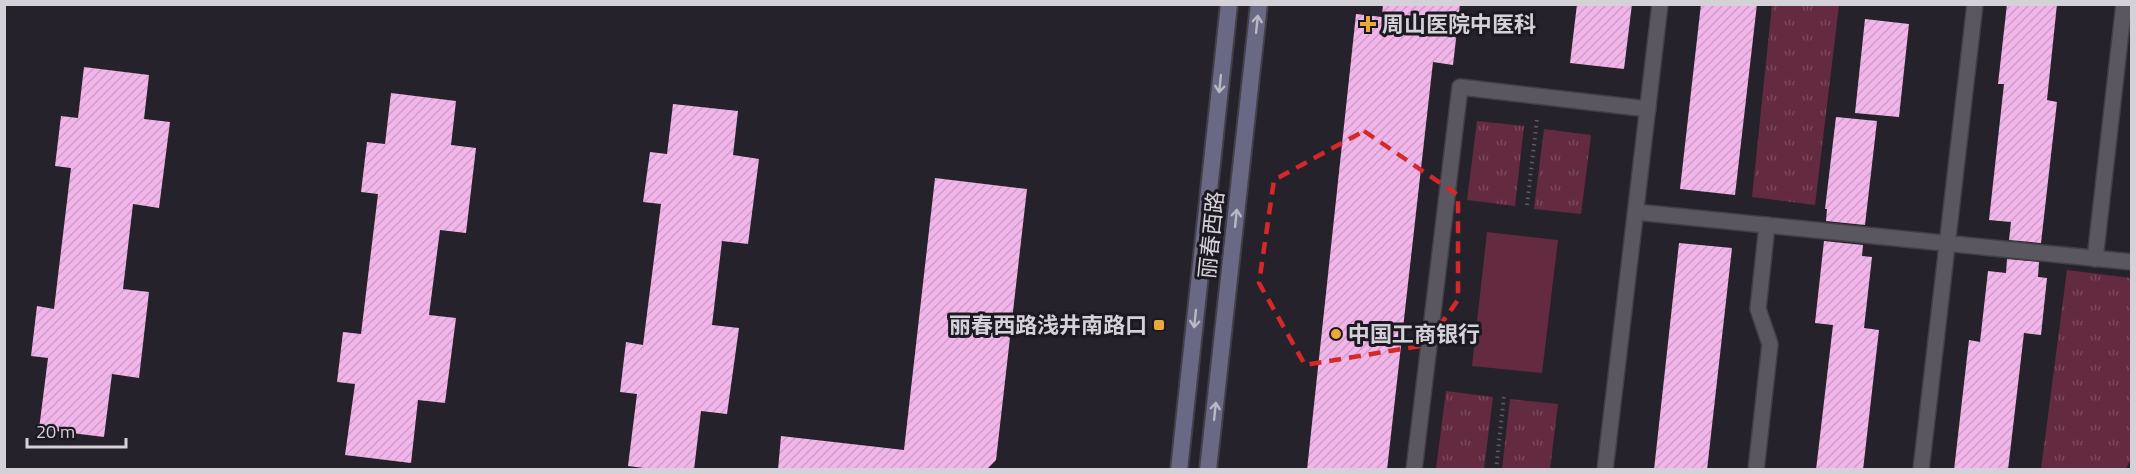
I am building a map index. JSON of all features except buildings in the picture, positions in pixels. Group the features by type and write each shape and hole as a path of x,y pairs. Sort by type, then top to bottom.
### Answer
{"main road":[{"name":"丽春西路","path":"1179,470 1229,4"},
{"name":"丽春西路","path":"1208,470 1259,4"}],"lane":[{"path":"1605,470 1660,4"},
{"path":"1921,470 1975,4"},
{"path":"2095,259 2124,4"},
{"path":"1414,470 1460,87 1648,109"},
{"path":"1636,212 2132,262"},
{"path":"1756,470 1770,344 1758,309 1767,225"}],"path":[{"path":"1527,205 1540,96"},
{"path":"1496,470 1504,396"}],"highlighted area":[{"path":"1364,131 1458,195 1458,300 1426,345 1305,365 1259,283 1274,180"}],"green space":[{"path":"1772,5 1839,5 1815,205 1752,197"},
{"path":"1477,121 1524,126 1515,206 1467,200"},
{"path":"1544,129 1591,135 1581,214 1534,209"},
{"path":"1487,232 1558,240 1542,373 1472,366"},
{"path":"2067,270 2131,278 2132,457 2126,469 2041,469"},
{"path":"1446,391 1493,397 1484,469 1436,469"},
{"path":"1510,399 1558,404 1550,469 1502,469"}],"place":[{"name":"周山医院中医科","path":"1368,24"},
{"name":"丽春西路浅井南路口","path":"1159,325"},
{"name":"中国工商银行","path":"1336,334"}]}
